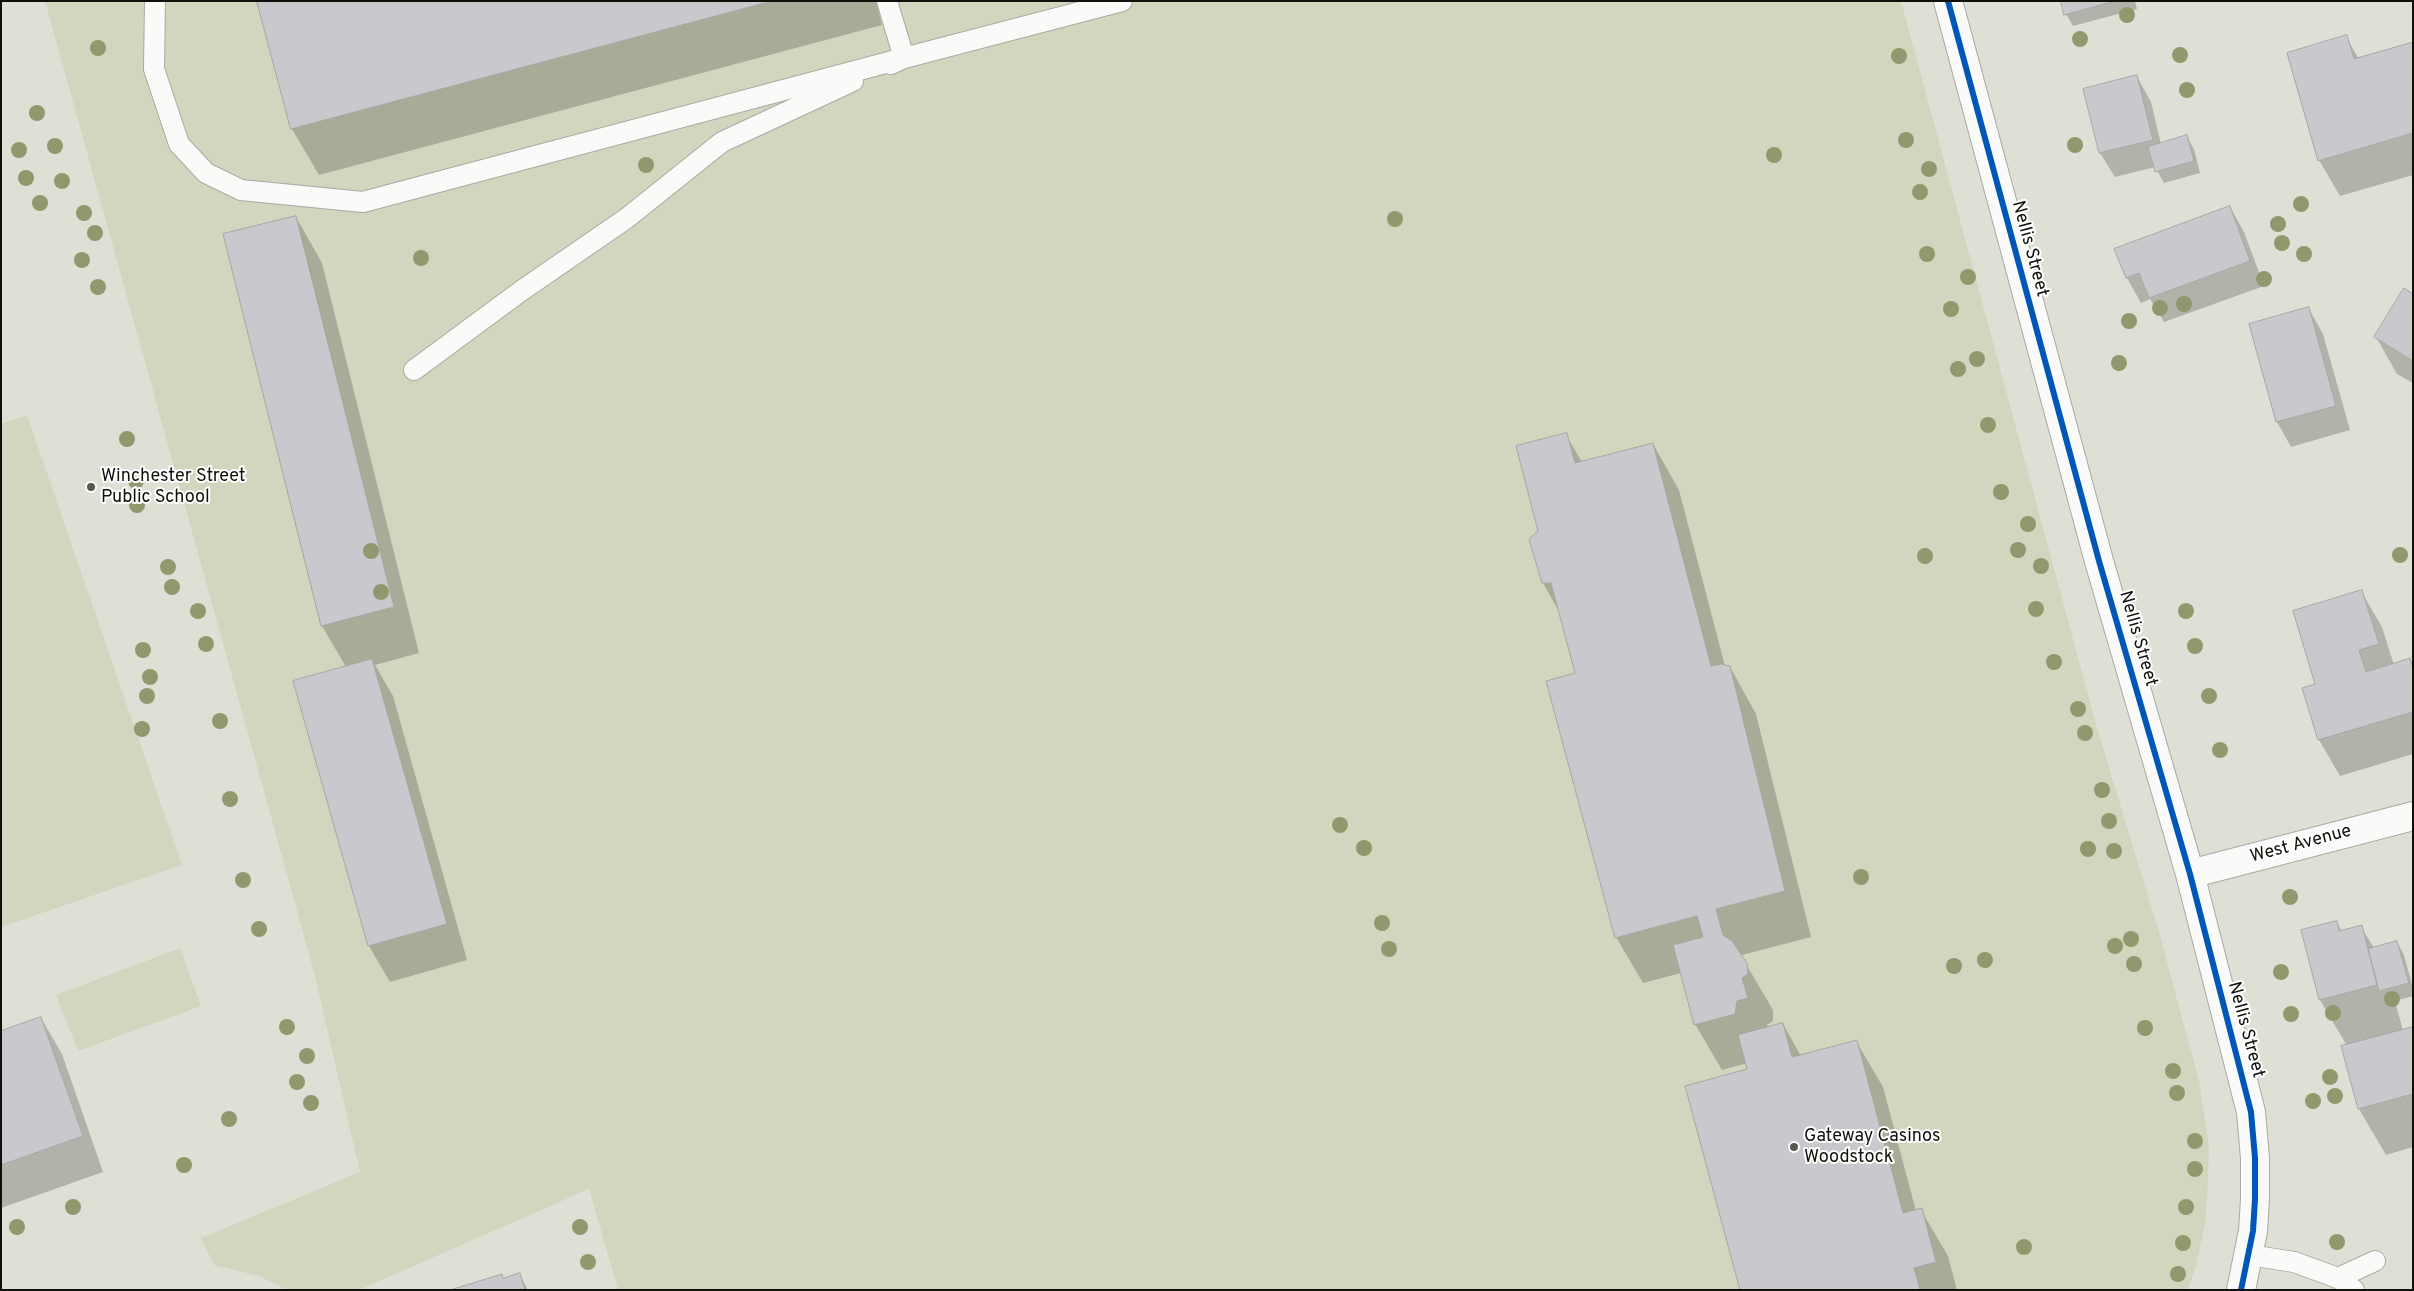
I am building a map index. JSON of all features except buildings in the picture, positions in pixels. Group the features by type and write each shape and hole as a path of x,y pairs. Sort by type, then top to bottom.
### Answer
{"street":[{"name":"Nellis Street","path":"1948,1 2092,534 2190,874 2251,1112 2255,1158 2255,1199 2249,1255 2241,1290"},
{"name":"West Avenue","path":"2190,874 2413,816"}],"lane":[{"path":"155,1 154,69 179,144 206,173 241,190 363,202 1122,1"},
{"path":"887,1 904,58"},
{"path":"414,370 521,291 627,218 722,142 904,58"},
{"path":"2249,1255 2294,1262 2338,1278 2354,1290"},
{"path":"2338,1278 2375,1261"}],"green space":[{"path":"45,1 1901,1 2097,728 2159,932 2199,1081 2209,1146 2208,1183 2205,1225 2188,1290 618,1290 589,1189 359,1290 287,1290 259,1276 214,1265 201,1238 360,1172 314,972"},
{"path":"27,415 182,865 1,927 1,424"},
{"path":"180,948 201,1006 78,1051 56,995"}],"cycle path":[{"path":"1948,1 2099,561 2190,874 2251,1112 2255,1158 2255,1199 2253,1231 2241,1290"}],"place":[{"name":"Winchester Street Public School","path":"91,487"},
{"name":"Gateway Casinos Woodstock","path":"1794,1147"}]}
